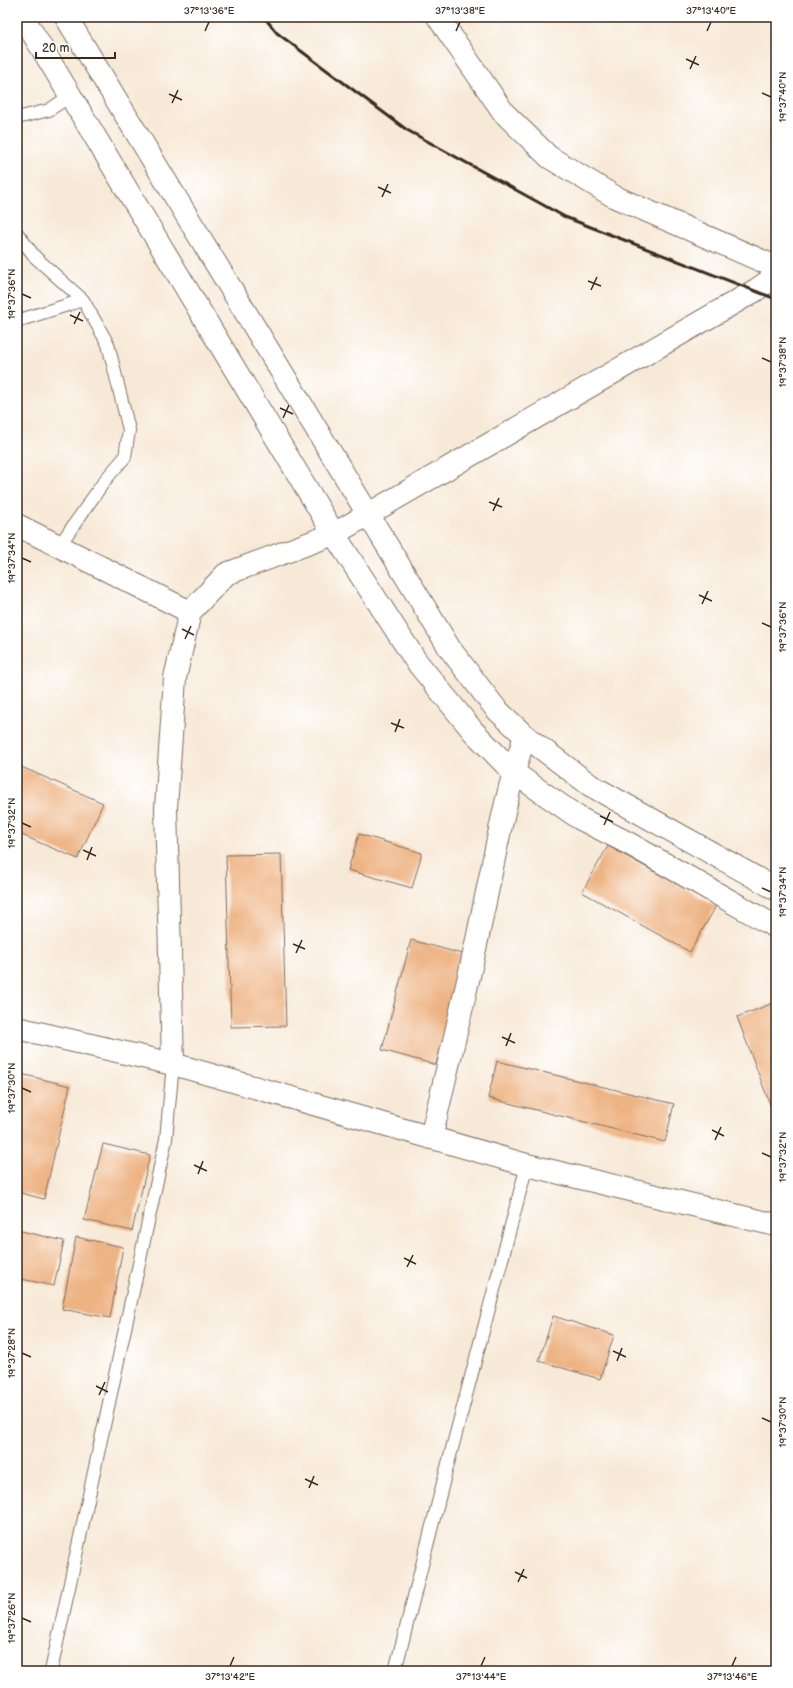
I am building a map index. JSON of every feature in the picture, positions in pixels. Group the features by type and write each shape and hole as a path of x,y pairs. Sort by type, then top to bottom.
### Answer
{"street":[{"path":"23,17 334,534 416,661 473,731 513,772 579,818 628,843 776,927"},
{"path":"66,17 450,650 496,709 525,736 590,785 776,889"},
{"path":"438,17 504,114 549,157 615,197 776,267"},
{"path":"173,1064 166,808 175,678 190,612 226,574 334,534 756,290 776,276"},
{"path":"17,525 190,612"},
{"path":"431,1138 482,917 513,772 525,736"},
{"path":"17,1028 173,1064 527,1165 776,1225"}],"lane":[{"path":"17,118 49,110 70,96"},
{"path":"17,233 36,257 83,300 108,344 129,430 124,457 106,479 59,546"},
{"path":"17,321 83,300"},
{"path":"51,1671 166,1139 173,1064"},
{"path":"395,1671 527,1165"}],"building":[{"path":"17,765 103,803 78,859 17,833"},
{"path":"359,834 422,853 412,888 348,870"},
{"path":"608,846 716,906 690,952 582,892"},
{"path":"281,854 286,1026 231,1027 226,855"},
{"path":"411,940 466,955 436,1065 382,1050"},
{"path":"776,1002 776,1120 737,1017"},
{"path":"497,1061 674,1104 665,1142 488,1098"},
{"path":"17,1073 70,1086 44,1199 17,1192"},
{"path":"103,1144 150,1155 132,1231 84,1220"},
{"path":"17,1230 64,1241 54,1286 17,1278"},
{"path":"76,1237 123,1247 110,1318 62,1309"},
{"path":"553,1316 614,1335 600,1379 539,1361"}],"railway":[{"path":"264,17 277,33 407,130 565,217 776,299"}]}
